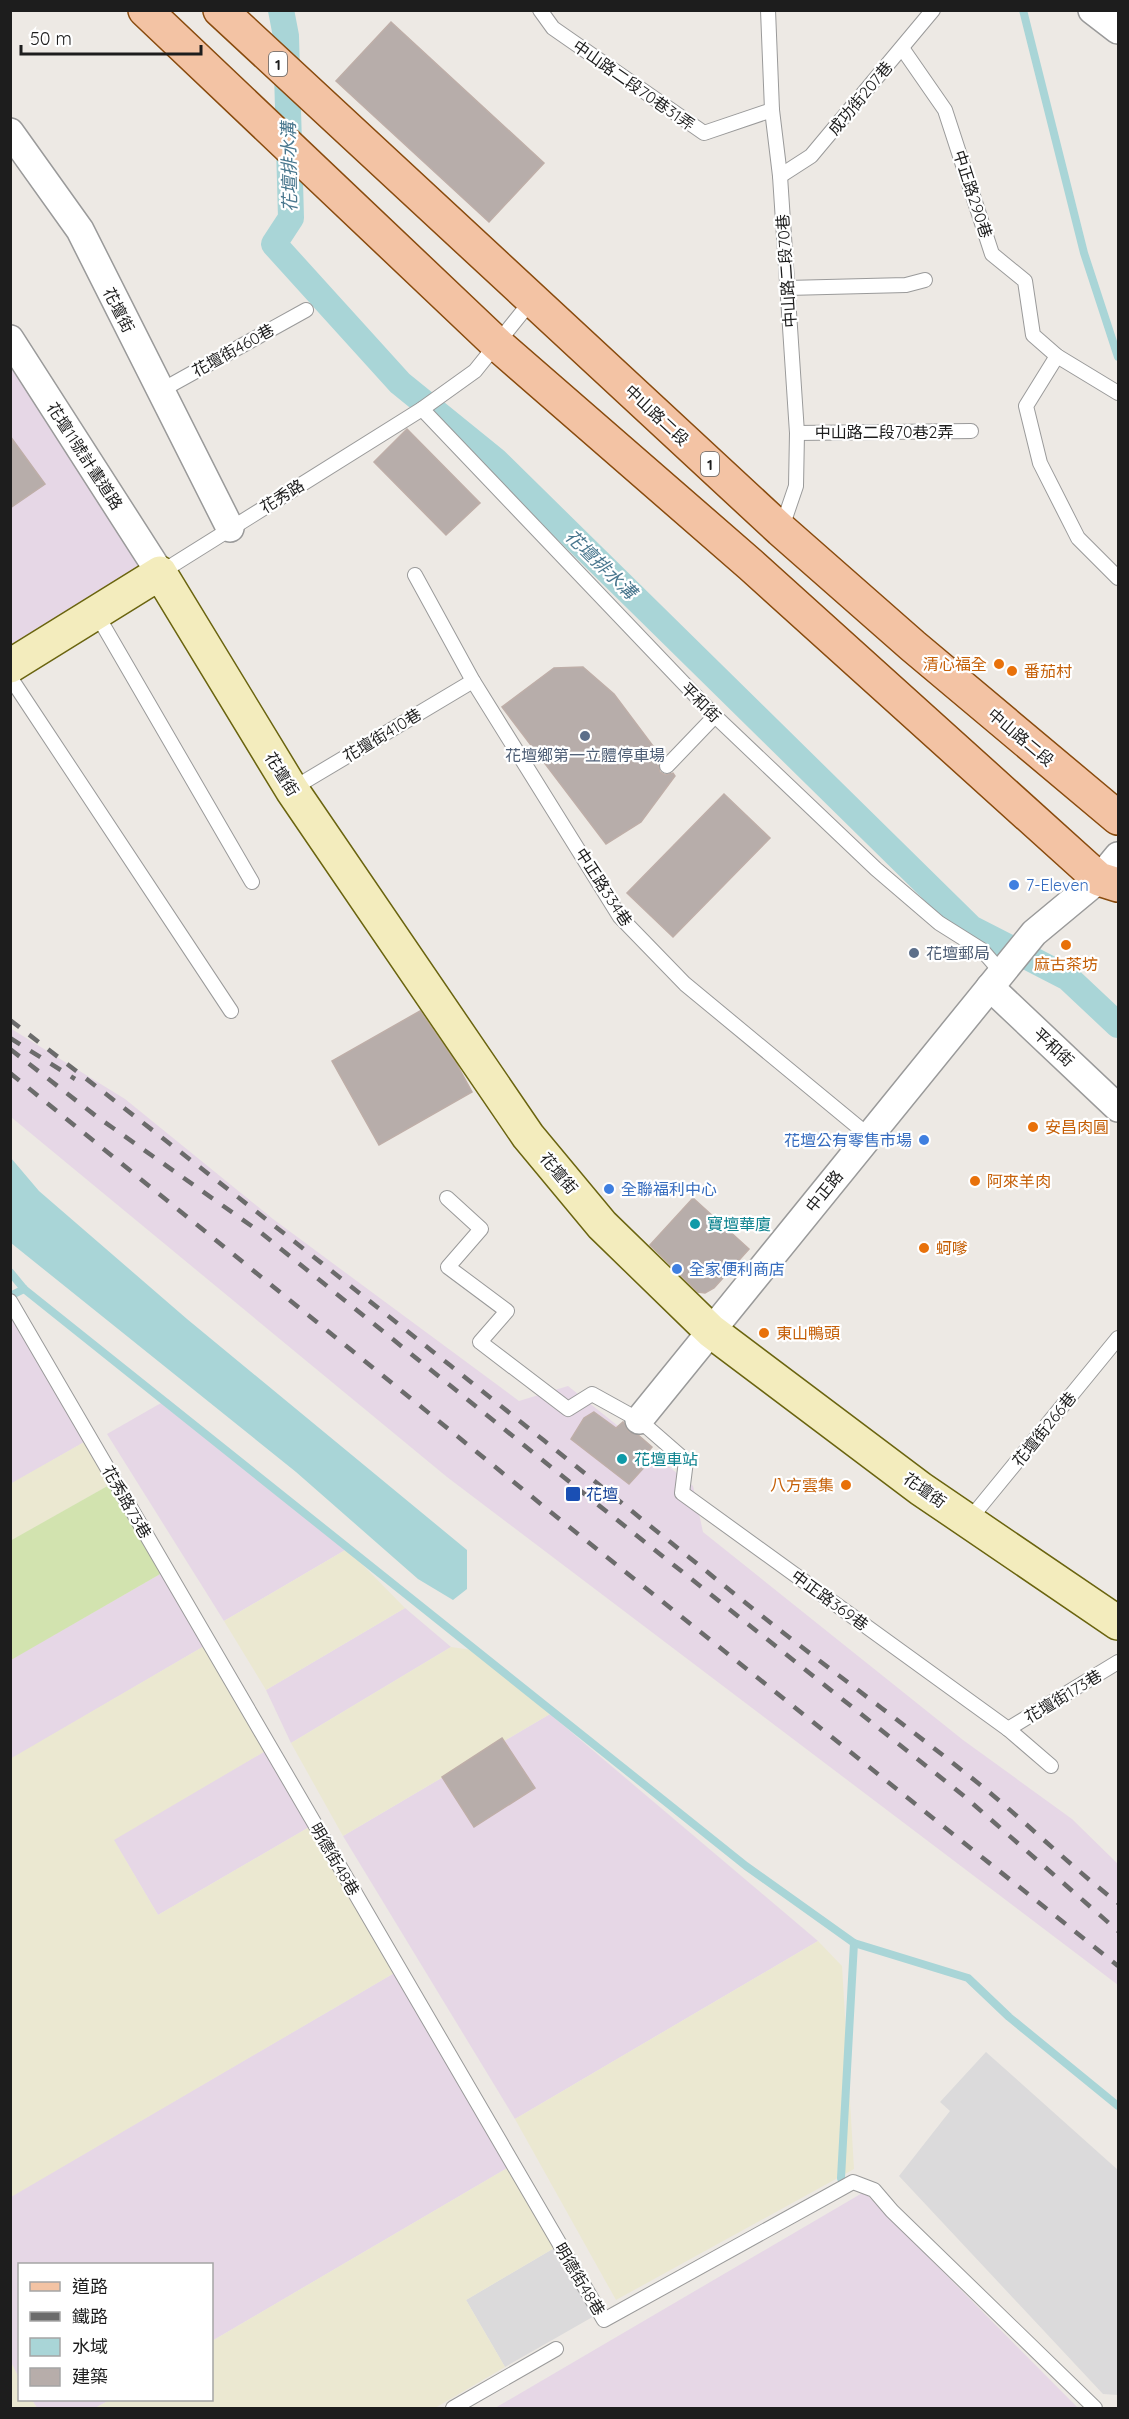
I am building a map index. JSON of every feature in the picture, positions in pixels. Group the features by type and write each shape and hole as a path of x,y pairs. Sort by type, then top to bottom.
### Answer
{"main road":[{"path":"145,10 497,344 751,565 1112,873"},
{"name":"中山路二段","path":"231,21 781,530 912,646 1119,818"}],"street":[{"path":"1092,10 1119,30"},
{"name":"花壇街","path":"10,132 80,230 230,528"},
{"name":"花壇11號計畫道路","path":"10,339 160,573"},
{"name":"花壇街","path":"160,573 291,790 528,1136 602,1225 711,1330 921,1488 1119,1623"},
{"name":"花秀路","path":"10,666 160,573"},
{"name":"中正路","path":"639,1420 1034,933 1112,873"},
{"name":"平和街","path":"1000,974 1119,1108"}],"lane":[{"name":"中山路二段70巷31弄","path":"540,10 553,28 704,133 772,110"},
{"name":"中山路二段70巷","path":"768,10 772,110 780,176 797,433 796,486 781,530"},
{"name":"成功街207巷","path":"780,176 811,156 933,10"},
{"name":"中正路290巷","path":"902,48 945,110 992,254 1025,281 1033,335 1057,356 1119,393"},
{"path":"787,288 906,285 925,280"},
{"name":"花秀路","path":"160,573 422,409 475,371 532,300"},
{"name":"花壇街460巷","path":"160,391 306,310"},
{"path":"1057,356 1026,406 1040,463 1078,538 1119,578"},
{"name":"平和街","path":"422,409 715,716 876,869 939,923 982,950 1000,974"},
{"name":"中山路二段70巷2弄","path":"797,433 971,431"},
{"name":"中正路334巷","path":"415,575 473,681 620,917 685,984 869,1136"},
{"path":"96,613 252,882"},
{"path":"10,677 231,1011"},
{"name":"花壇街410巷","path":"291,790 473,681"},
{"path":"668,765 715,716"},
{"path":"447,1198 481,1229 448,1267 507,1311 480,1342 568,1409 592,1394 639,1420"},
{"name":"花秀路73巷","path":"10,1301 244,1704"},
{"name":"花壇街266巷","path":"969,1520 1119,1338"},
{"name":"中正路369巷","path":"639,1420 686,1461 682,1493 1008,1729 1051,1766"},
{"name":"花壇街173巷","path":"1008,1729 1119,1662"},
{"name":"明德街48巷","path":"244,1704 603,2320 853,2182 874,2190 892,2211 1095,2409"},
{"path":"453,2409 556,2349"}],"shaded area":[{"path":"10,356 143,571 10,653"},
{"path":"10,1028 125,1099 273,1219 519,1401 568,1386 693,1486 703,1532 963,1740 1072,1819 1118,1864 1118,1985 447,1477 11,1117"},
{"path":"10,1312 86,1441 11,1484 10,1484"},
{"path":"168,1399 347,1549 224,1621 107,1434"},
{"path":"86,1441 111,1484 11,1541 10,1484"},
{"path":"347,1549 405,1608 266,1690 224,1621"},
{"path":"162,1573 206,1645 11,1759 10,1660"},
{"path":"405,1608 451,1647 291,1743 266,1690"},
{"path":"206,1645 267,1750 114,1840 158,1915 311,1826 396,1972 11,2197 10,1759"},
{"path":"451,1647 472,1650 550,1714 343,1836 291,1743"},
{"path":"550,1714 818,1941 515,2119 343,1836"},
{"path":"267,1750 311,1826 158,1915 113,1839"},
{"path":"818,1941 842,1966 854,2169 616,2300 515,2119"},
{"path":"396,1972 509,2167 213,2340 213,2263 18,2263 18,2376 10,2362 10,2197"},
{"path":"986,2052 1118,2170 1118,2395 1103,2394 899,2176 950,2111 940,2102"},
{"path":"509,2167 556,2247 466,2300 505,2367 435,2408 95,2408 108,2401 213,2401 213,2340"},
{"path":"864,2192 1078,2408 495,2408"},
{"path":"556,2247 596,2315 505,2367 466,2300"},
{"path":"11,2362 18,2376 18,2401 33,2401 37,2408 11,2408"},
{"path":"33,2401 108,2401 95,2408 37,2408"}],"green space":[{"path":"111,1484 162,1573 11,1660 10,1541"}],"water":[{"path":"11,1158 39,1191 187,1319 467,1550 467,1589 453,1600 418,1579 296,1472 11,1243"}],"building":[{"path":"391,22 544,163 489,222 336,81"},
{"path":"407,429 480,503 446,535 374,462"},
{"path":"10,436 45,484 10,508"},
{"name":"花壇鄉第一立體停車場","path":"583,667 614,694 662,758 658,764 660,772 665,775 673,773 675,776 641,822 606,844 502,707 554,668"},
{"path":"724,794 770,838 673,937 627,893"},
{"path":"420,1011 456,1063 472,1092 379,1145 332,1061"},
{"name":"寶壇華廈","path":"693,1198 749,1249 714,1288 705,1293 698,1292 650,1245"},
{"name":"花壇車站","path":"594,1412 616,1428 623,1422 629,1432 638,1435 652,1447 644,1456 649,1462 629,1484 571,1439 584,1418"},
{"path":"502,1738 535,1788 474,1827 442,1777"}],"waterway":[{"name":"花壇排水溝","path":"281,10 286,36 291,218 274,244 400,383 495,460 971,928 1068,978 1118,1025"},
{"path":"1023,10 1084,253 1118,357"},
{"path":"10,1272 24,1289 746,1866 854,1943 841,2178"},
{"path":"10,1296 24,1289"},
{"path":"854,1943 968,1978 1009,2017 1118,2106"}],"railway":[{"path":"10,1020 196,1164 776,1627 978,1783 1118,1903"},
{"path":"10,1038 75,1079"},
{"path":"10,1049 96,1116 260,1232 964,1796 1118,1931"},
{"path":"10,1073 563,1522 1118,1966"}],"place":[{"name":"清心福全","path":"999,664"},
{"name":"番茄村","path":"1012,671"},
{"name":"花壇鄉第一立體停車場","path":"585,736"},
{"name":"7-Eleven","path":"1014,885"},
{"name":"麻古茶坊","path":"1066,945"},
{"name":"花壇郵局","path":"914,953"},
{"name":"安昌肉圓","path":"1033,1127"},
{"name":"花壇公有零售市場","path":"924,1140"},
{"name":"阿來羊肉","path":"975,1181"},
{"name":"全聯福利中心","path":"609,1189"},
{"name":"寶壇華廈","path":"695,1224"},
{"name":"蚵嗲","path":"924,1248"},
{"name":"全家便利商店","path":"677,1269"},
{"name":"東山鴨頭","path":"764,1333"},
{"name":"花壇車站","path":"622,1459"},
{"name":"八方雲集","path":"846,1485"},
{"name":"花壇","path":"573,1494"}]}
